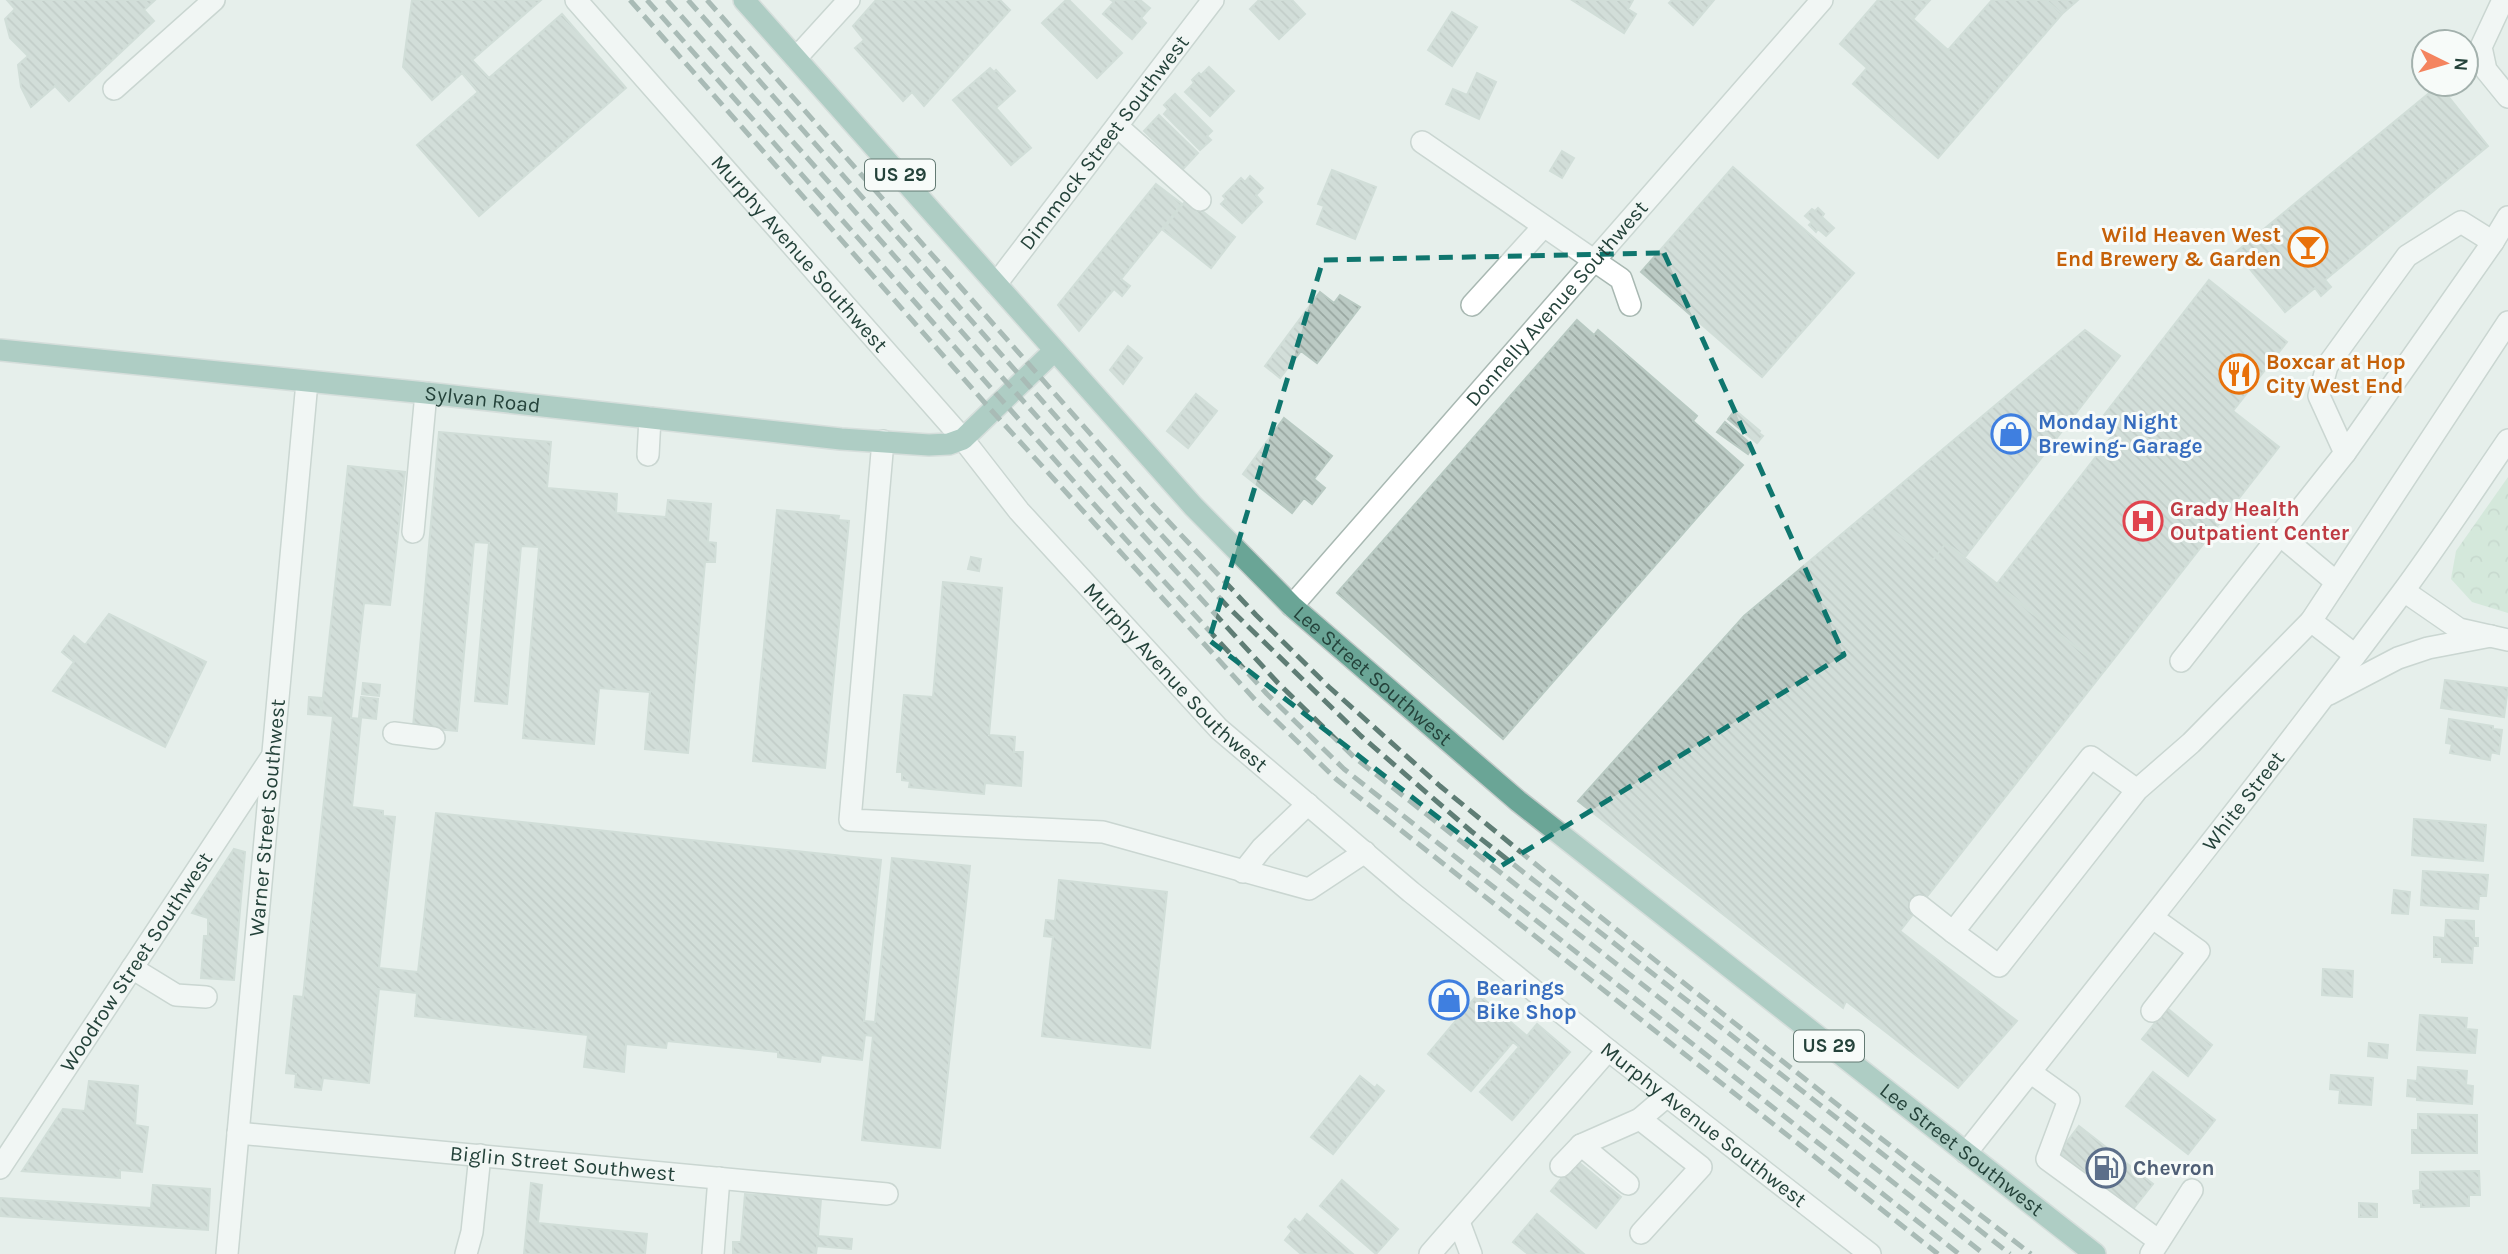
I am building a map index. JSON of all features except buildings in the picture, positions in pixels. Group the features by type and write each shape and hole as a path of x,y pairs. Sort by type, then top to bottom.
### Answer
{"main road":[{"name":"Lee Street Southwest","path":"744,0 1194,506 1292,606 1504,790 2095,1254"},
{"name":"Sylvan Road","path":"0,350 883,441 929,445 949,444 963,439"},
{"path":"963,439 1054,351"}],"street":[{"path":"114,89 214,0"},
{"name":"Murphy Avenue Southwest","path":"576,0 963,439 1019,512 1219,729 1411,892 1870,1254"},
{"path":"796,58 849,0"},
{"name":"Dimmock Street Southwest","path":"996,284 1213,0"},
{"name":"Donnelly Avenue Southwest","path":"1292,606 1822,0"},
{"path":"2503,0 2481,47 2486,70 2507,92"},
{"path":"1117,127 1200,200"},
{"path":"1422,142 1620,279 1630,305"},
{"path":"2181,661 2345,453 2508,217"},
{"path":"2345,453 2319,396 2327,366 2407,256 2461,222 2493,242"},
{"path":"1472,304 1543,227"},
{"path":"1920,906 1999,966 2137,790 2191,743 2311,621 2508,322"},
{"name":"Warner Street Southwest","path":"227,1254 307,382"},
{"path":"413,532 426,393"},
{"path":"648,455 650,418"},
{"name":"White Street","path":"1966,1153 2152,918 2404,591 2508,440"},
{"path":"883,441 850,820 1102,832 1309,889 1365,852"},
{"path":"2280,535 2336,582"},
{"path":"2404,591 2459,629 2499,638"},
{"path":"2311,621 2355,655"},
{"path":"2321,699 2398,657 2428,648 2499,638"},
{"path":"394,733 434,738"},
{"name":"Woodrow Street Southwest","path":"0,1168 273,755"},
{"path":"1953,932 2091,757 2137,790"},
{"path":"1243,872 1262,848 1308,804"},
{"path":"2152,918 2199,951 2152,1011"},
{"path":"132,968 176,995 206,997"},
{"path":"1430,1254 1608,1050"},
{"path":"2030,1072 2069,1100 2047,1159 2155,1248 2192,1190"},
{"path":"1561,1166 1581,1145 1640,1119 1667,1096"},
{"path":"1640,1119 1701,1167"},
{"name":"Biglin Street Southwest","path":"238,1133 887,1194"},
{"path":"1641,1233 1723,1140"},
{"path":"1581,1145 1628,1184"},
{"path":"466,1254 472,1232 480,1155"},
{"path":"713,1254 719,1178"},
{"path":"1459,1222 1471,1254"}],"highlighted area":[{"path":"1664,253 1844,655 1501,866 1209,640 1323,260"}],"green space":[{"path":"2508,477 2508,613 2472,602 2451,579 2456,551"}],"railway":[{"path":"630,0 992,411 1258,703 1336,779 1938,1254"},
{"path":"647,0 1109,521 1267,694 1344,769 1959,1254"},
{"path":"667,0 1120,510 1278,683 1354,757 1984,1254"},
{"path":"688,0 1144,516 1228,607 1361,736 1471,831 2010,1254"},
{"path":"707,0 1155,507 1256,615 1329,687 1440,786 1588,907 2031,1254"}],"place":[{"name":"Wild Heaven West End Brewery & Garden","path":"2308,247"},
{"name":"Boxcar at Hop City West End","path":"2239,374"},
{"name":"Monday Night Brewing- Garage","path":"2011,434"},
{"name":"Grady Health Outpatient Center","path":"2143,521"},
{"name":"Bearings Bike Shop","path":"1449,1000"},
{"name":"Chevron","path":"2106,1168"}]}
